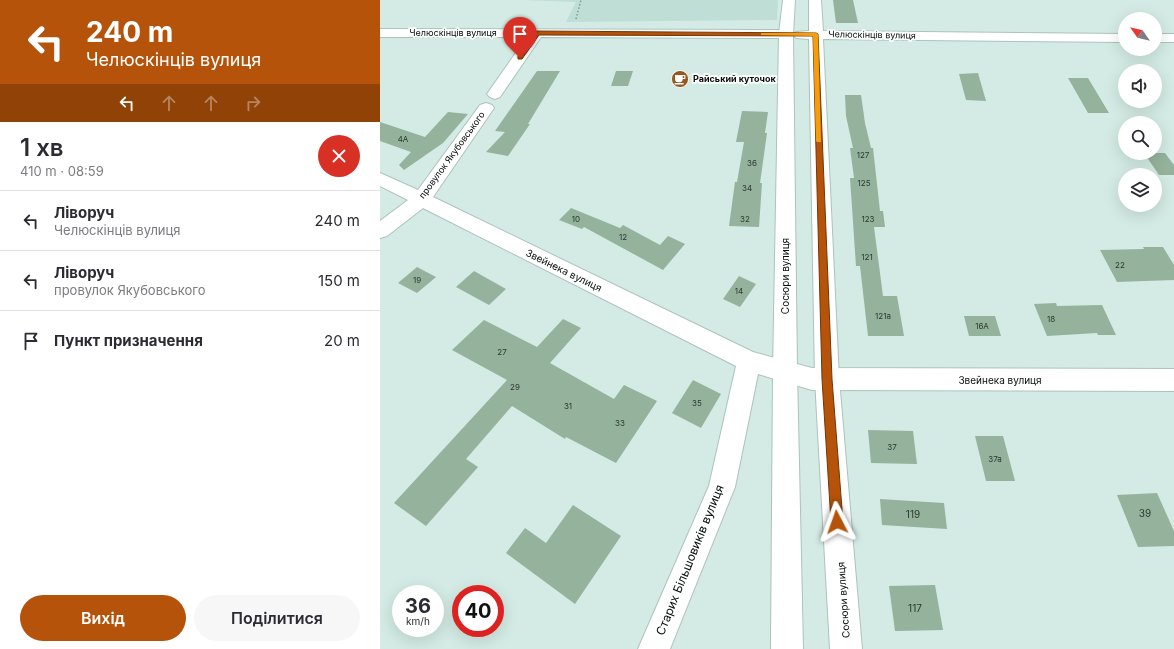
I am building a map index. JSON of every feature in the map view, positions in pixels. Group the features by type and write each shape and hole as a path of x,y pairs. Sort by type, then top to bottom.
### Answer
{"street":[{"name":"Сосюри вулиця","path":"787,649 785,371 786,34 789,0"},
{"name":"Сосюри вулиця","path":"815,0 827,379 846,649"},
{"name":"Челюскінців вулиця","path":"380,33 816,34 1118,38"},
{"name":"провулок Якубовського","path":"380,231 421,200 537,33"},
{"path":"1162,38 1174,38"},
{"name":"Звейнека вулиця","path":"380,179 749,361"},
{"path":"749,361 812,379 827,379"},
{"name":"Старих Більшовиків вулиця","path":"654,649 722,487 749,361"},
{"name":"Звейнека вулиця","path":"827,379 1174,380"}],"path":[{"path":"572,33 581,0"}],"shaded area":[{"path":"525,0 778,0 777,20 566,22 576,2"}],"building":[{"path":"833,0 853,0 858,23 836,23"},
{"path":"537,71 560,71 528,124 530,124 508,156 486,152 505,132 495,131"},
{"path":"616,71 633,71 628,86 611,86"},
{"path":"978,73 986,101 966,100 959,74"},
{"path":"1068,78 1088,78 1109,113 1088,113"},
{"path":"845,95 861,95 865,123 871,148 873,148 880,211 883,211 885,227 874,227 883,296 897,296 904,336 868,336 860,266 856,266 850,178 854,178 850,148 853,148 846,116"},
{"path":"742,111 768,112 765,133 767,133 760,183 762,183 759,227 729,226 735,182 737,182 744,142 736,142"},
{"path":"448,112 468,114 443,143 404,170 399,165 411,152 380,141 380,122 425,137"},
{"path":"1162,153 1165,153 1174,165 1174,175 1162,175 1162,168 1154,168 1149,160 1162,160"},
{"path":"571,208 620,228 623,225 660,245 668,236 685,244 663,270 584,227 582,229 559,220"},
{"path":"1143,247 1163,247 1174,265 1174,280 1117,282 1100,250 1144,249"},
{"path":"417,267 436,277 417,293 398,283"},
{"path":"474,271 506,289 489,305 456,287"},
{"path":"739,276 756,284 740,307 723,299"},
{"path":"1056,303 1057,306 1102,305 1116,335 1098,335 1097,333 1047,336 1034,304"},
{"path":"964,316 995,316 1001,336 969,336"},
{"path":"563,319 581,328 550,363 614,399 624,385 657,401 616,463 566,437 565,439 512,406 466,459 478,467 426,526 394,503 507,380 452,350 484,320 537,347"},
{"path":"693,380 721,394 701,428 672,413"},
{"path":"868,430 913,431 917,464 871,463"},
{"path":"975,436 1003,436 1015,481 986,481"},
{"path":"1157,493 1174,531 1174,546 1138,547 1117,495"},
{"path":"880,499 944,503 947,529 882,525"},
{"path":"573,505 621,536 575,604 506,553 525,528 546,543"},
{"path":"935,585 943,630 895,631 889,586"}],"slow traffic":[{"path":"762,34 816,34 819,141"}],"place":[{"name":"Райський куточок","path":"680,79"}],"route":[{"path":"520,58 537,33 816,34 827,379 837,522"}]}
